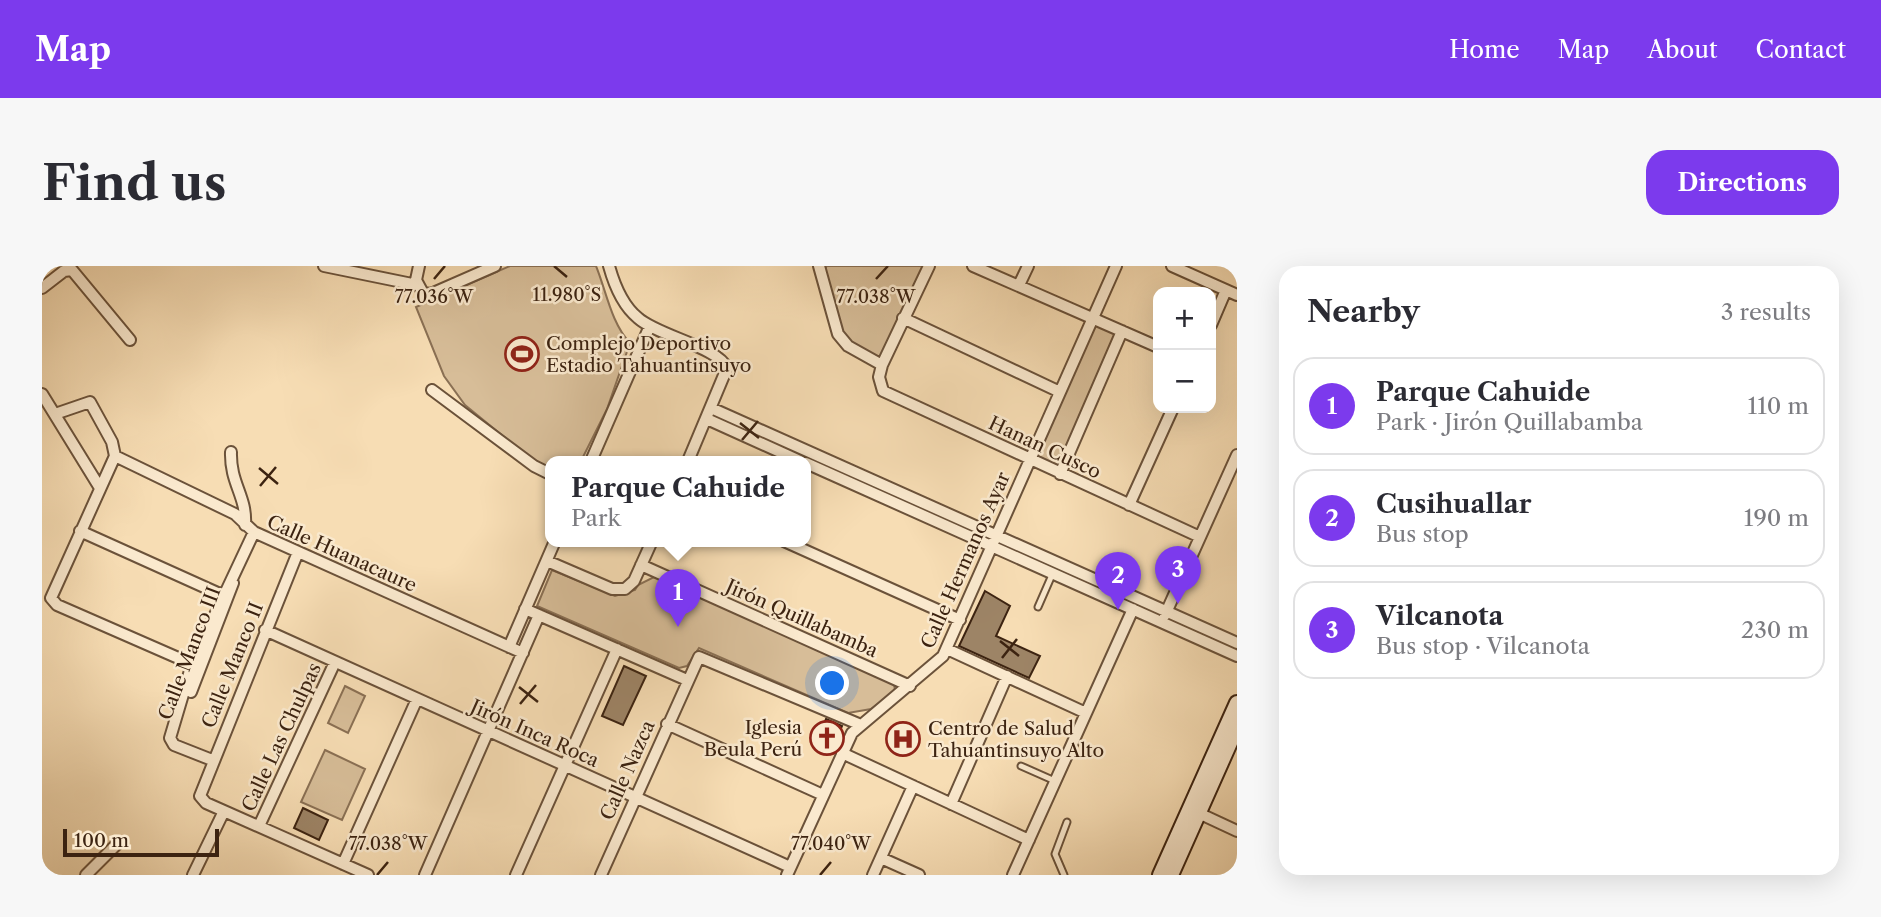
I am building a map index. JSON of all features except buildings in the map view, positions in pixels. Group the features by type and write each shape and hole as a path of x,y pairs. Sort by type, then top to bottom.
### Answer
{"street":[{"path":"324,266 417,285 423,293 431,294 495,266"},
{"path":"417,285 419,266"},
{"path":"609,266 626,305 649,328 725,363 726,374 690,456"},
{"path":"819,266 838,334 848,346 882,365 929,266"},
{"path":"973,266 1153,345"},
{"path":"1019,285 1028,266"},
{"name":"Calle Hermanos Ayar","path":"788,871 850,736 940,662 1116,266"},
{"path":"1172,266 1232,293 1216,317"},
{"path":"42,288 64,271 72,270 130,340"},
{"path":"903,318 1060,392"},
{"path":"593,456 649,328"},
{"path":"1060,474 1122,331"},
{"name":"Hanan Cusco","path":"882,365 880,384 883,391 1200,537"},
{"path":"432,390 545,472"},
{"path":"42,394 100,488"},
{"path":"55,414 90,402 112,442 116,456 46,597 57,605 192,664"},
{"path":"709,413 791,456"},
{"path":"709,413 997,534 1237,643"},
{"path":"1129,505 1171,413"},
{"path":"231,452 230,472 250,528"},
{"path":"1161,622 1237,455"},
{"name":"Calle Huanacaure","path":"116,456 235,514 250,528 298,552 523,653"},
{"path":"811,465 1237,656"},
{"name":"Calle Manco III","path":"172,741 199,668 230,598 250,528"},
{"path":"80,531 222,595"},
{"path":"509,647 553,547"},
{"path":"547,561 619,590 630,586 649,547"},
{"path":"797,547 960,620"},
{"name":"Calle Manco II","path":"224,811 202,800 199,791 298,552"},
{"name":"Jirón Quillabamba","path":"641,565 910,686"},
{"name":"Calle Manco III","path":"172,741 192,664 222,595 236,574"},
{"path":"525,609 687,680 695,661 704,657 861,725"},
{"path":"1013,875 1133,609"},
{"path":"425,875 539,615"},
{"name":"Jirón Inca Roca","path":"265,631 635,797 788,871"},
{"path":"516,875 617,649"},
{"path":"947,649 1086,713"},
{"name":"Calle Las Chulpas","path":"259,827 335,662"},
{"path":"951,804 1007,676"},
{"name":"Calle Nazca","path":"603,874 687,680"},
{"path":"343,864 417,699"},
{"path":"1171,875 1237,702"},
{"path":"667,724 823,795"},
{"path":"1160,875 1234,743 1237,727"},
{"path":"172,741 212,760"},
{"path":"842,753 1029,839"},
{"path":"873,875 913,786"},
{"path":"193,875 224,811 369,875"},
{"path":"1194,811 1237,831"},
{"path":"86,875 118,843"},
{"path":"881,858 919,875"}],"lane":[{"path":"1038,607 1052,573"},
{"path":"1021,766 1055,781"},
{"path":"1064,875 1055,854 1067,822"}],"shaded area":[{"name":"Complejo Deportivo Estadio Tahuantinsuyo","path":"510,266 596,266 618,326 630,343 607,409 584,456 545,456 545,468 465,405 444,376 416,307"},
{"path":"827,266 924,266 881,361 847,341 842,334 824,269"},
{"path":"1093,323 1117,334 1058,469 1034,458"},
{"path":"552,570 615,596 635,590 638,585 658,575 894,683 895,691 871,709 848,713 699,648 687,666 679,668 537,606"},
{"path":"345,686 365,696 348,733 328,723"},
{"path":"325,750 365,769 342,820 301,802"}],"place":[{"name":"Complejo Deportivo Estadio Tahuantinsuyo","path":"522,354"},
{"name":"Vilcanota","path":"1178,604"},
{"name":"Cusihuallar","path":"1118,610"},
{"name":"Parque Cahuide","path":"678,627"},
{"name":"Iglesia Beula Perú","path":"827,738"},
{"name":"Centro de Salud Tahuantinsuyo Alto","path":"903,739"}]}
